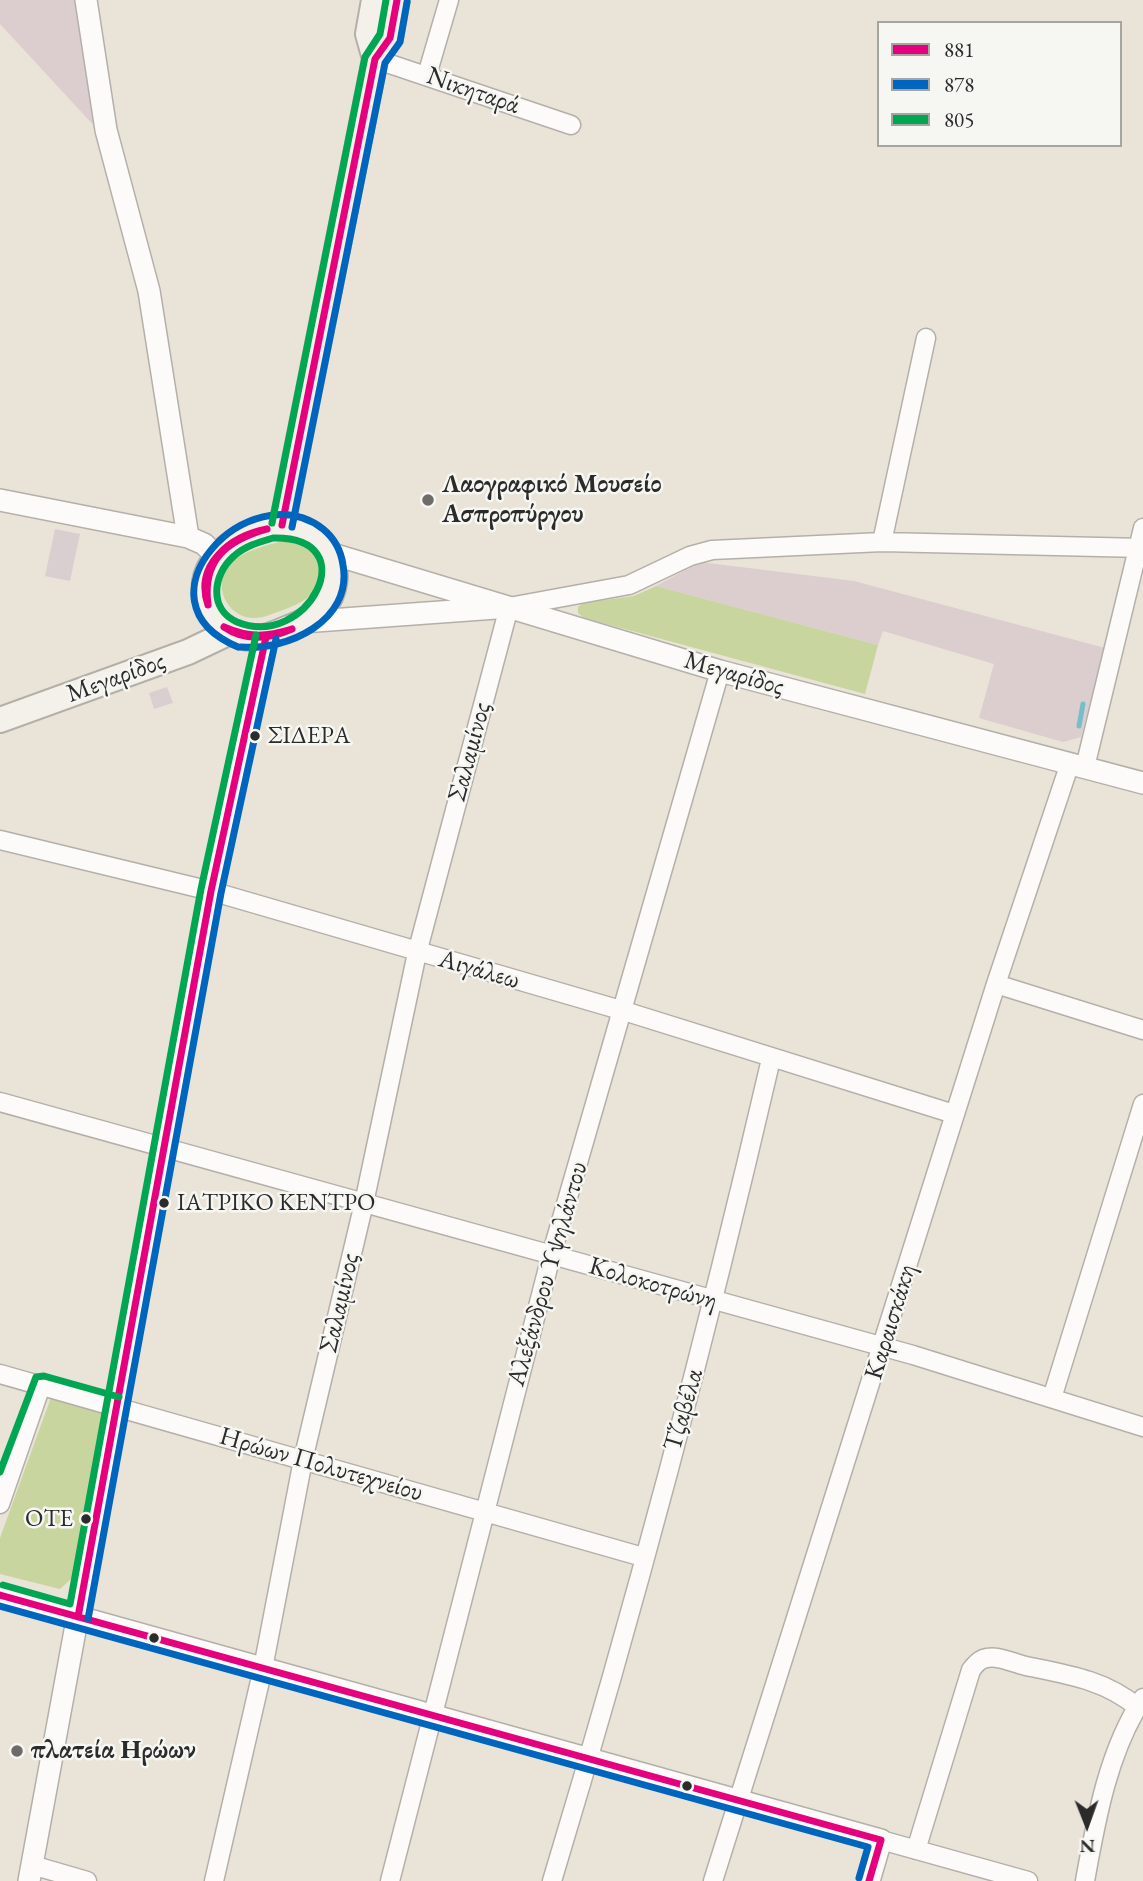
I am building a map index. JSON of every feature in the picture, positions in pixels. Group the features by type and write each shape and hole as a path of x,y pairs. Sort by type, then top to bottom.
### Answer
{"main road":[{"path":"374,0 368,34 375,59"},
{"path":"282,525 375,59 390,38 397,0"},
{"path":"282,525 313,534 329,553 334,573 332,590 323,608 302,622 266,637 249,638 230,632 214,618 205,595 205,578 216,556 236,541 282,525"},
{"name":"Μεγαρίδος","path":"0,720 188,652 230,632"}],"street":[{"path":"86,0 106,130 149,291 188,537"},
{"path":"427,75 449,0"},
{"name":"Νικηταρά","path":"375,59 571,125"},
{"path":"882,542 926,338"},
{"path":"0,500 188,537 204,544 216,556"},
{"name":"Καραισκάκη","path":"713,1881 996,984 1077,765 1140,549 1143,528"},
{"path":"302,622 509,607 629,585 690,556 712,550 882,542 1140,549"},
{"name":"Μεγαρίδος","path":"329,553 720,671 1143,783"},
{"name":"Σαλαμίνος","path":"215,1881 263,1668 303,1460 364,1203 417,953 509,607"},
{"path":"87,1881 31,1873 211,891 266,637"},
{"name":"Αλεξάνδρου Υψηλάντου","path":"390,1881 483,1511 551,1256 624,1011 720,671"},
{"name":"Αιγάλεω","path":"0,840 211,891 624,1011 954,1114"},
{"path":"996,984 1143,1030"},
{"name":"Τζαβέλα","path":"552,1881 589,1759 714,1301 771,1059"},
{"name":"Κολοκοτρώνη","path":"0,1102 883,1348 1143,1427"},
{"path":"1052,1398 1143,1104"},
{"name":"Ηρώων Πολυτεχνείου","path":"0,1374 643,1557"},
{"path":"0,1504 41,1386"},
{"path":"0,1595 1028,1881"},
{"path":"916,1850 971,1670 984,1658 998,1658 1096,1683 1140,1703 1097,1812 1085,1881"},
{"path":"869,1881 881,1840"}],"shaded area":[{"path":"0,0 74,0 98,130 0,24"},
{"path":"700,562 854,581 1109,649 1102,658 1081,737 1063,742 979,718 994,664 883,631 878,645 656,586"}],"green space":[{"path":"290,540 306,547 316,558 319,581 316,590 297,604 264,617 252,618 235,612 224,598 222,590 224,573 229,565 249,552"},
{"path":"656,586 878,645 865,694 584,618 578,613 578,607 583,603 634,596"},
{"path":"54,1389 114,1404 78,1573 60,1589 0,1574 0,1538"}],"building":[{"path":"55,529 80,534 70,581 45,576"},
{"path":"167,687 173,703 154,709 149,693"}],"waterway":[{"path":"1079,726 1083,704"}],"transit line":[{"name":"805","path":"272,523 365,57 380,34 386,0"},
{"name":"881","path":"282,525 375,59 390,38 397,0"},
{"name":"878","path":"292,527 385,63 400,42 407,2"},
{"name":"878","path":"238,647 207,626 194,601 197,574 211,549 235,529 263,517 294,516 323,529 334,541 342,560 343,585 338,602 327,617 296,638 278,644 241,647"},
{"name":"881","path":"208,605 206,577 219,554 241,538 267,529"},
{"name":"881","path":"208,605 207,589 213,564 229,546 267,529"},
{"name":"805","path":"273,538 302,542 317,554 322,571 317,590 304,608 286,621 263,627 237,622 221,609 218,581 227,563 234,556 257,543 273,538"},
{"name":"881","path":"224,627 258,635 292,629"},
{"name":"881","path":"224,627 249,637 275,635 292,629"},
{"name":"805","path":"3,1585 70,1604 201,889 256,635"},
{"name":"881","path":"78,1617 211,891 266,637"},
{"name":"878","path":"88,1619 221,893 276,639"},
{"name":"805","path":"0,1472 36,1377 44,1376 119,1397"},
{"name":"881","path":"0,1595 881,1840 869,1881"},
{"name":"878","path":"0,1606 868,1847 859,1878"}],"place":[{"name":"Λαογραφικό Μουσείο Ασπροπύργου","path":"428,500"},
{"name":"ΣΙΔΕΡΑ","path":"255,736"},
{"name":"ΙΑΤΡΙΚΟ ΚΕΝΤΡΟ","path":"164,1203"},
{"name":"ΟΤΕ","path":"86,1519"},
{"name":"πλατεία Ηρώων","path":"17,1751"}]}
